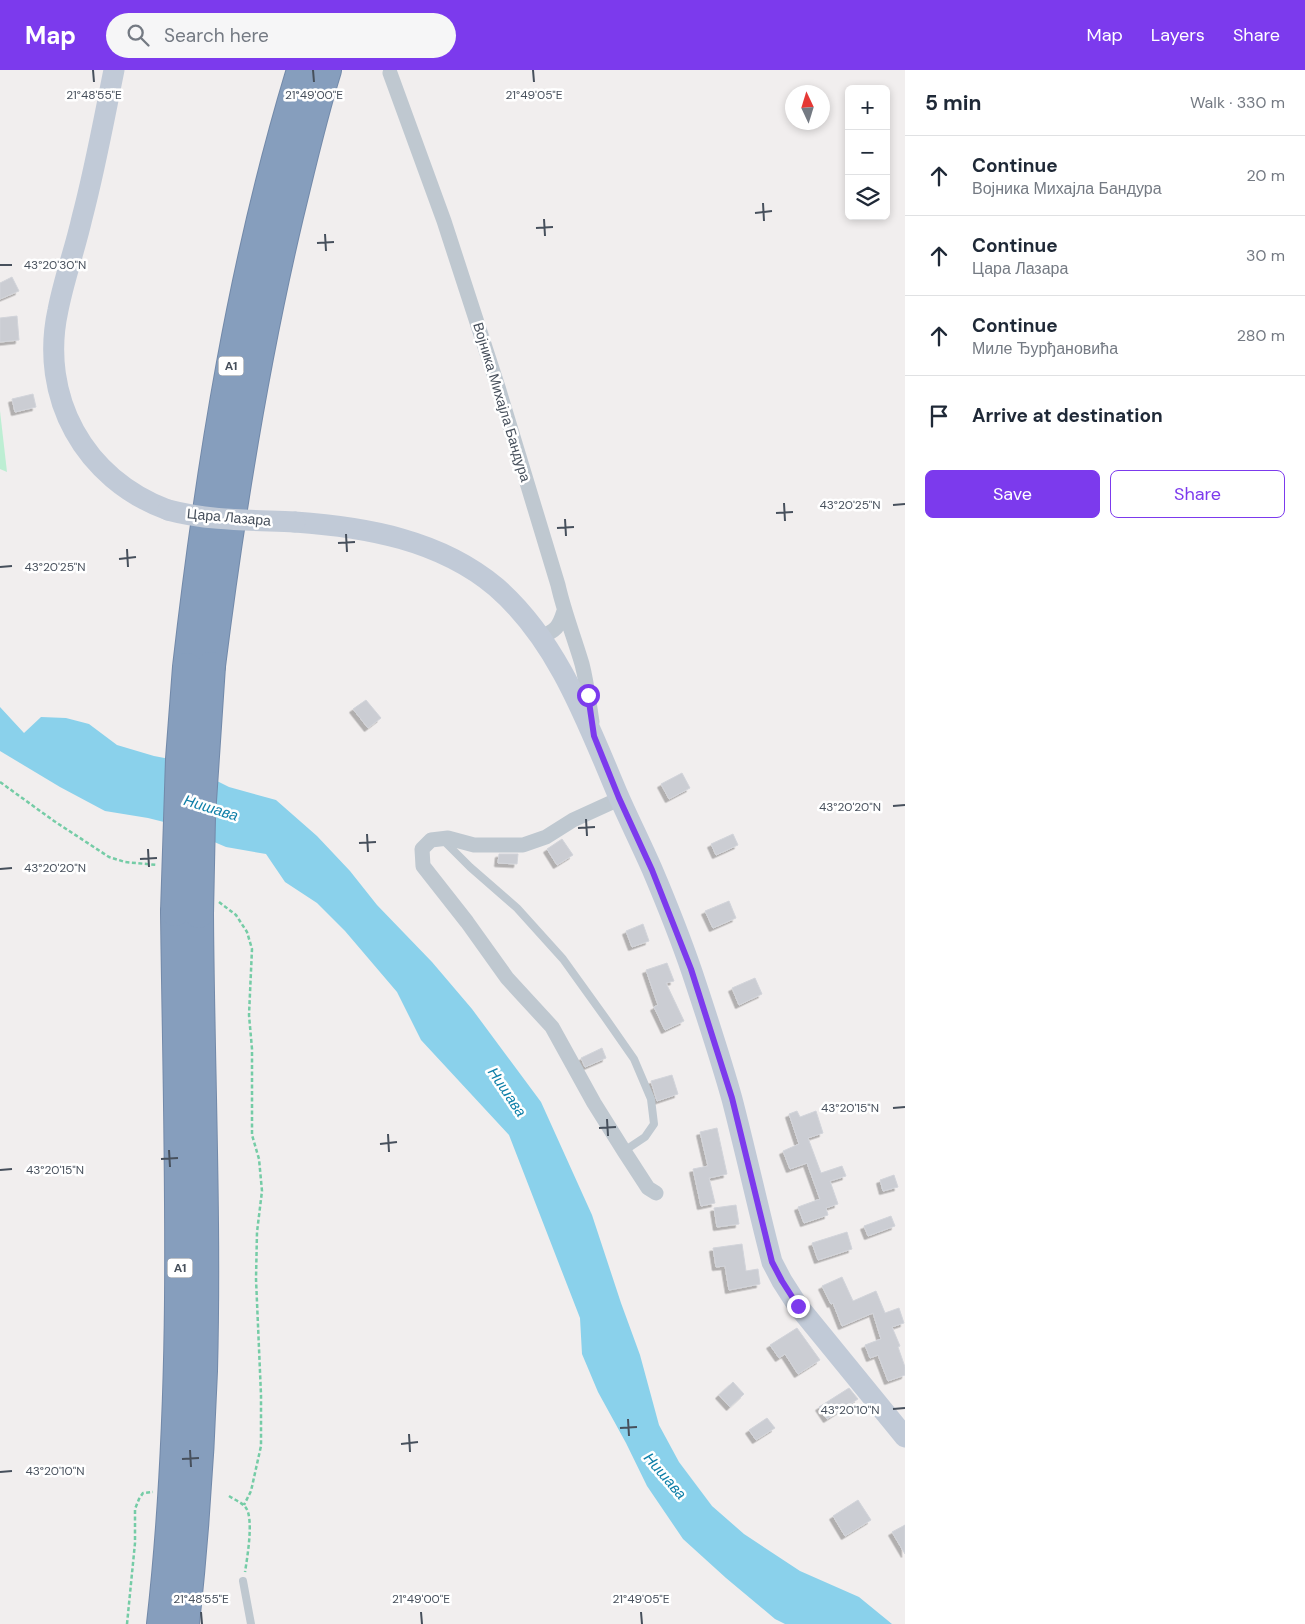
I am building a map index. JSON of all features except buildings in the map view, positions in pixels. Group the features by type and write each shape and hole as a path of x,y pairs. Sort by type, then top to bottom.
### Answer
{"highway":[{"name":"A1","path":"199,666 203,532 241,313 271,183 301,70"},
{"name":"A1","path":"185,1624 196,1504 203,1371 204,1259 180,759 230,523 256,372 291,206 327,70"},
{"name":"A1","path":"161,1624 174,1479 179,1345 187,913"}],"street":[{"name":"Цара Лазара","path":"114,70 83,217 58,310 53,354 58,390 65,411 79,440 108,474 131,492 168,510 222,519 334,525 372,531 408,540 440,552 461,564 496,588 512,603 540,637 569,685 594,736 619,798 652,870 691,969 732,1098 772,1262 798,1306 905,1437"},
{"name":"Војника Михајла Бандура","path":"390,73 447,230 506,415 558,585 564,611 582,664 594,736"},
{"path":"540,637 551,633 559,626 564,611"},
{"path":"619,798 573,820 546,837 523,844 474,845 448,838 431,840 422,849 423,866 467,922 506,978 552,1027 594,1103 624,1152 648,1188 656,1193"}],"lane":[{"path":"442,838 470,867 517,908 562,959 634,1059 651,1099 654,1124 645,1137 624,1152"},
{"path":"243,1581 251,1624"}],"path":[{"path":"127,1624 135,1544 135,1509 143,1492 162,1491"},
{"path":"230,1496 248,1509 249,1515 248,1552 243,1581"}],"green space":[{"path":"0,411 7,472 0,469"}],"water":[{"name":"Нишава","path":"0,707 24,733 41,717 66,718 89,724 117,745 175,760 229,787 276,800 317,836 350,871 377,905 432,962 472,1009 541,1102 592,1215 640,1355 659,1425 679,1462 712,1506 744,1534 800,1571 859,1597 892,1624 785,1624 775,1619 683,1539 647,1486 598,1392 582,1354 580,1318 509,1135 421,1040 397,992 345,931 317,903 285,882 266,854 226,847 172,824 105,811 0,751"}],"route":[{"path":"588,695 594,736 619,798 652,870 691,969 732,1098 772,1262 798,1306"}]}
